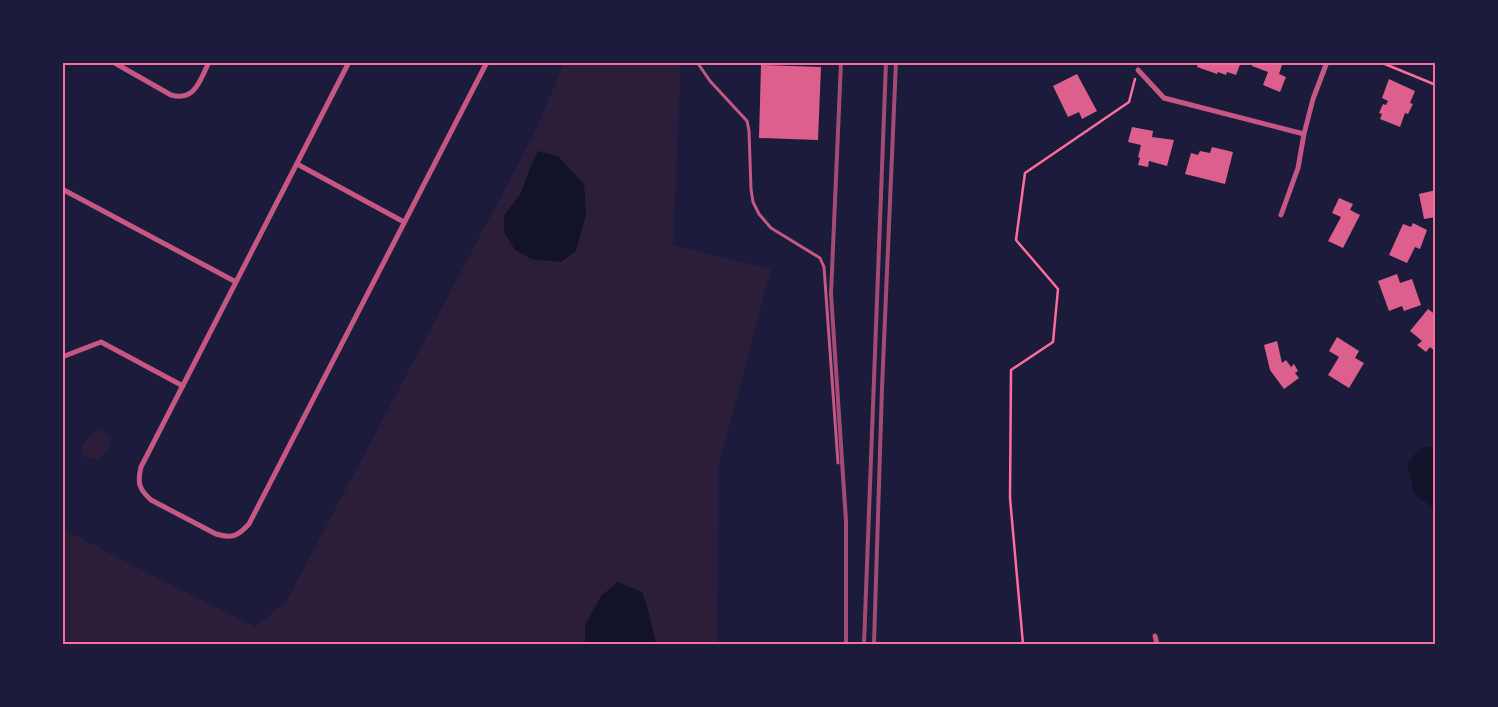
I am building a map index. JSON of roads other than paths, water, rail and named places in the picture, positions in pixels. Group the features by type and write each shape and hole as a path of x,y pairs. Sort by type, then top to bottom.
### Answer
{"street":[{"path":"113,62 171,95 179,97 186,96 196,88 209,62"},
{"path":"349,62 141,467 140,485 144,493 151,500 225,537 242,533 249,524 487,62"},
{"path":"1281,216 1298,168 1304,134 1327,62"},
{"path":"1138,70 1164,98 1304,134"},
{"path":"297,164 404,222"},
{"path":"62,189 236,282"},
{"path":"62,357 101,342 183,386"},
{"path":"1155,636 1156,644"}],"lane":[{"path":"697,62 710,81 747,121 751,189 753,202 759,214 771,228 820,258 824,267 838,462"}],"railway":[{"path":"841,62 831,294 846,521 846,644"},
{"path":"864,644 886,62"},
{"path":"874,644 882,388 896,62"}]}
